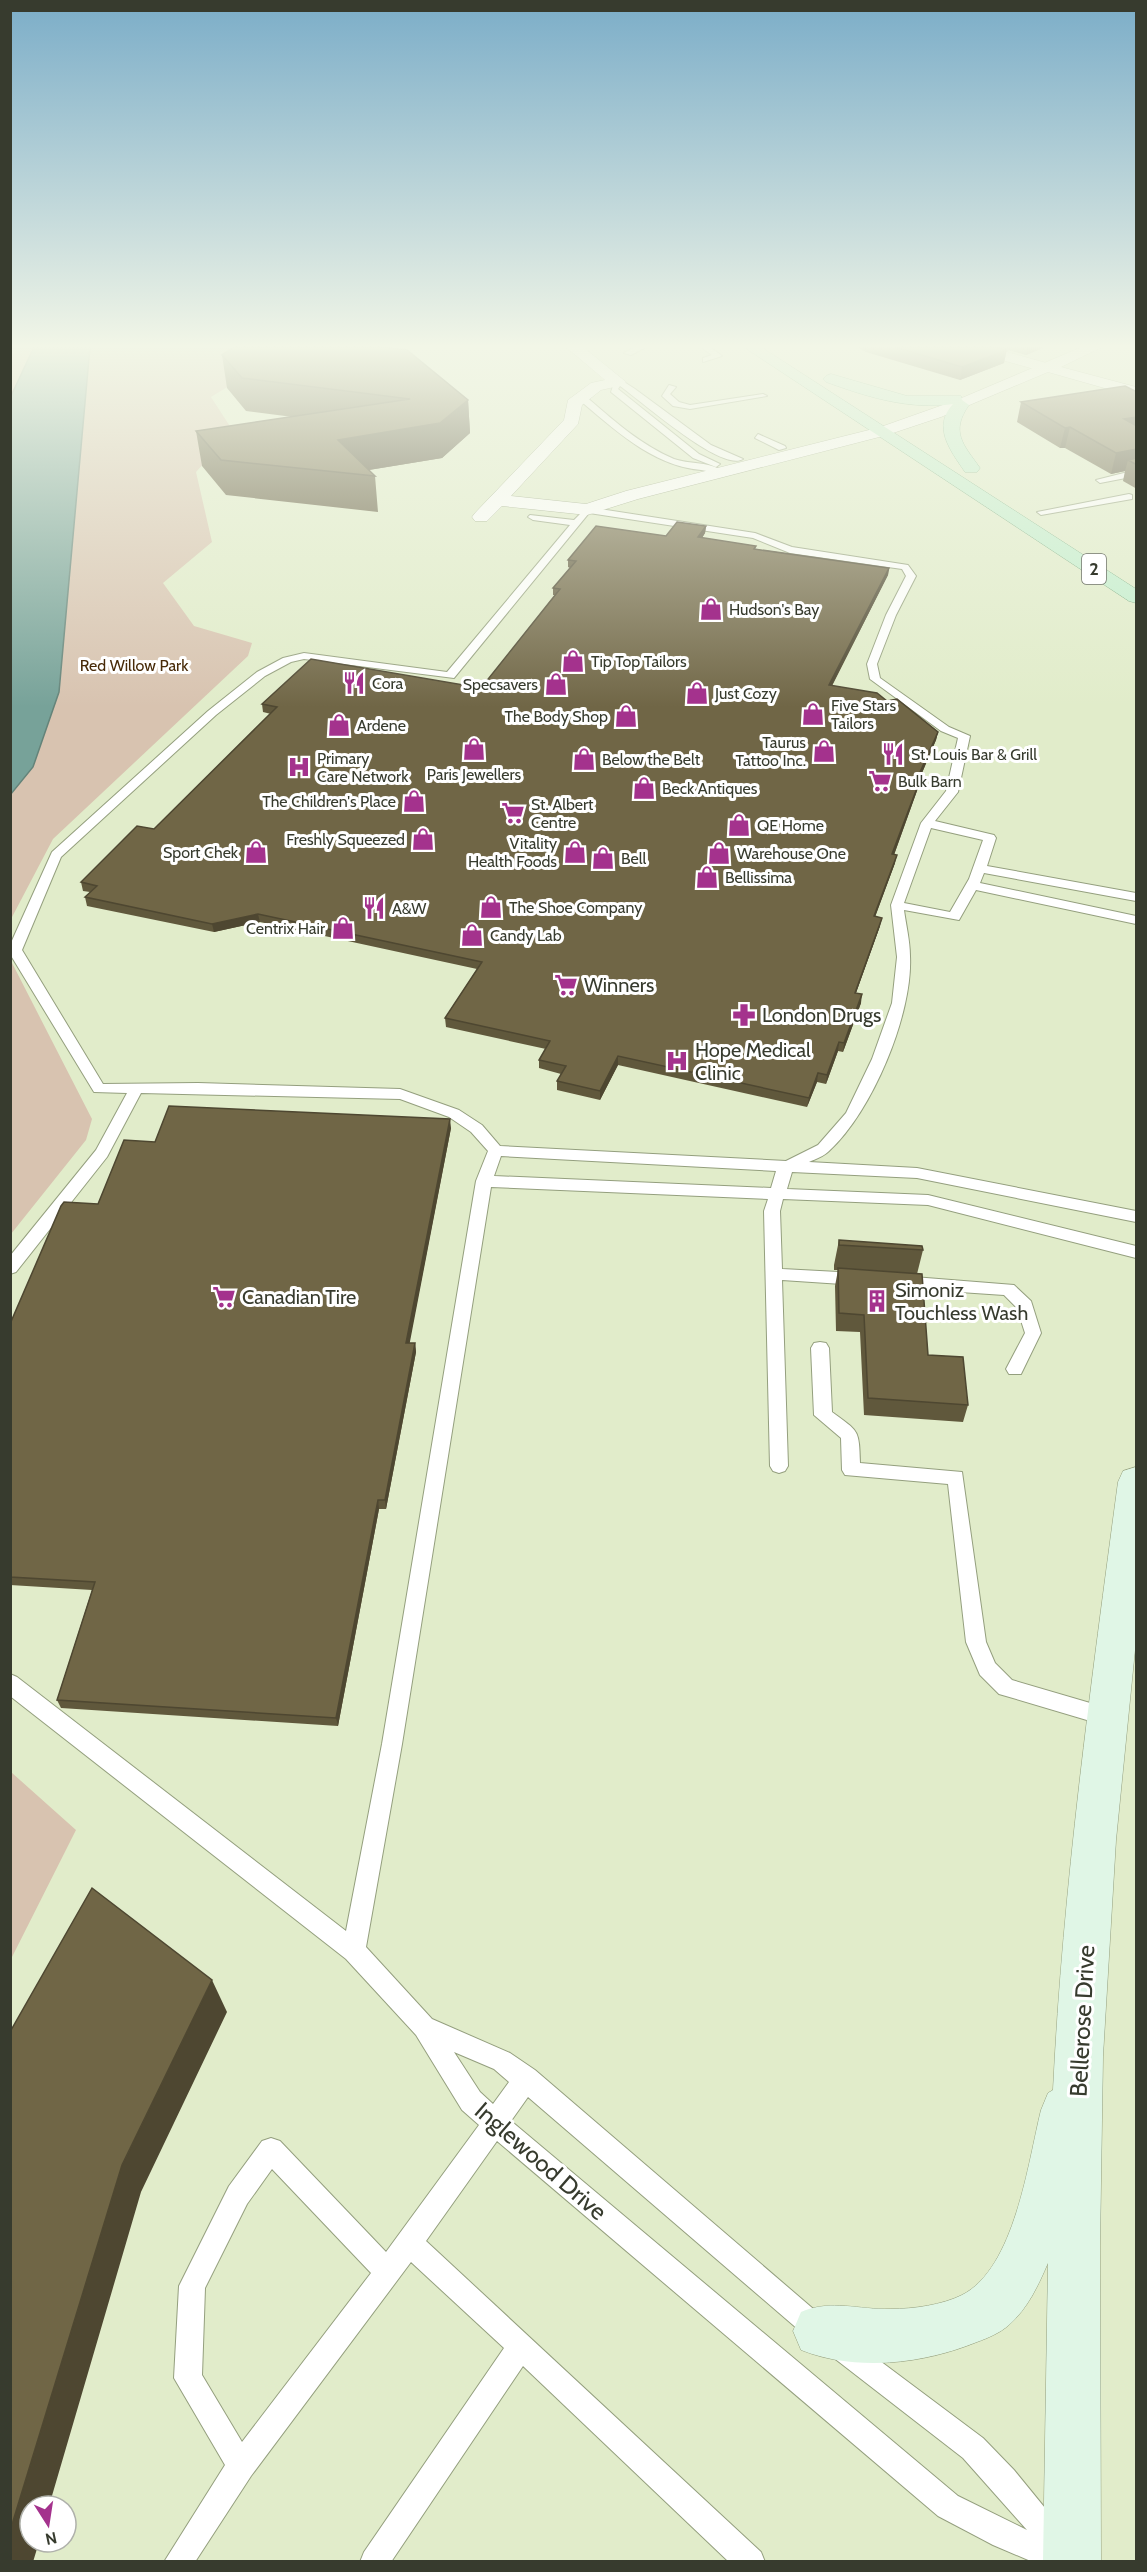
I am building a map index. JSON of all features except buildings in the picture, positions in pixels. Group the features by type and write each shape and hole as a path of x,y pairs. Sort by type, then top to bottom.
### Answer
{"main road":[{"name":"2","path":"936,467 1137,597"},
{"path":"971,468 991,480"},
{"path":"1021,499 1060,524"},
{"name":"Bellerose Drive","path":"1070,2562 1078,2056 1086,1928 1107,1717 1137,1482"},
{"path":"820,2331 893,2336 947,2327 988,2309 1018,2272 1031,2244 1078,2056"}],"street":[{"path":"481,517 529,467"},
{"path":"561,508 599,495 705,467"},
{"path":"498,500 561,508 582,517 642,492 728,467"}],"lane":[{"path":"692,467 698,469 714,467"},
{"path":"1100,480 1137,473"},
{"path":"642,492 634,503 642,518"},
{"path":"1041,512 1129,497"},
{"path":"533,517 642,518 755,536 796,551 905,567 911,576 891,615 872,664 875,679 945,729 964,736 952,792 927,823 897,905 904,957 899,1003 879,1059 852,1115 823,1149 785,1168"},
{"path":"496,1151 485,1134 466,1119 431,1102 400,1094 99,1089 15,950 56,855 212,713 261,674 287,660 303,656 324,657 450,676 582,517"},
{"path":"897,905 954,917 974,886 981,869 990,838 927,823"},
{"path":"981,869 1137,897"},
{"path":"974,886 1137,920"},
{"path":"10,1268 102,1153 137,1088"},
{"path":"496,1151 785,1168 917,1173 1137,1217"},
{"path":"354,1951 392,1744 484,1181 496,1151"},
{"path":"779,1466 772,1211 779,1195 785,1168"},
{"path":"484,1181 928,1200 1137,1252"},
{"path":"774,1274 1008,1289 1025,1305 1033,1333 1015,1369"},
{"path":"820,1348 823,1415 850,1436 851,1470 956,1477 976,1642 987,1669 1006,1687 1107,1717"},
{"path":"10,1683 354,1951 424,2027 502,2061 526,2079 820,2331 973,2448 1004,2480 1070,2562"},
{"name":"Inglewood Drive","path":"424,2027 471,2101 495,2123 948,2506 1003,2535 1070,2562"},
{"path":"178,2562 241,2466 409,2243 526,2079"},
{"path":"241,2466 188,2378 192,2286 238,2195 271,2150 387,2271"},
{"path":"409,2243 751,2562"},
{"path":"374,2562 521,2346"}],"green space":[{"name":"Red Willow Park","path":"79,467 200,467 196,472 212,542 163,583 194,626 252,643 248,656 53,839 11,919 11,794 33,767 59,692"},
{"path":"11,961 92,1119 86,1140 11,1234"},
{"path":"11,1772 76,1830 11,1959"}],"water":[{"path":"11,467 79,467 59,692 33,767 11,794"}],"place":[{"name":"Hudson's Bay","path":"711,609"},
{"name":"Tip Top Tailors","path":"573,661"},
{"name":"Cora","path":"354,683"},
{"name":"Specsavers","path":"556,684"},
{"name":"Just Cozy","path":"697,693"},
{"name":"Five Stars Tailors","path":"813,714"},
{"name":"The Body Shop","path":"626,716"},
{"name":"Ardene","path":"339,725"},
{"name":"Paris Jewellers","path":"474,749"},
{"name":"Taurus Tattoo Inc.","path":"824,751"},
{"name":"St. Louis Bar & Grill","path":"893,754"},
{"name":"Below the Belt","path":"584,759"},
{"name":"Primary Care Network","path":"299,767"},
{"name":"Bulk Barn","path":"880,781"},
{"name":"Beck Antiques","path":"644,788"},
{"name":"The Children's Place","path":"414,801"},
{"name":"St. Albert Centre","path":"513,813"},
{"name":"QE Home","path":"739,825"},
{"name":"Freshly Squeezed","path":"423,839"},
{"name":"Sport Chek","path":"256,852"},
{"name":"Vitality Health Foods","path":"575,852"},
{"name":"Warehouse One","path":"719,853"},
{"name":"Bell","path":"603,858"},
{"name":"Bellissima","path":"707,877"},
{"name":"The Shoe Company","path":"491,907"},
{"name":"A&W","path":"374,908"},
{"name":"Centrix Hair","path":"343,928"},
{"name":"Candy Lab","path":"472,935"},
{"name":"Winners","path":"566,985"},
{"name":"London Drugs","path":"744,1015"},
{"name":"Hope Medical Clinic","path":"677,1061"},
{"name":"Canadian Tire","path":"224,1297"},
{"name":"Simoniz Touchless Wash","path":"877,1301"}]}
